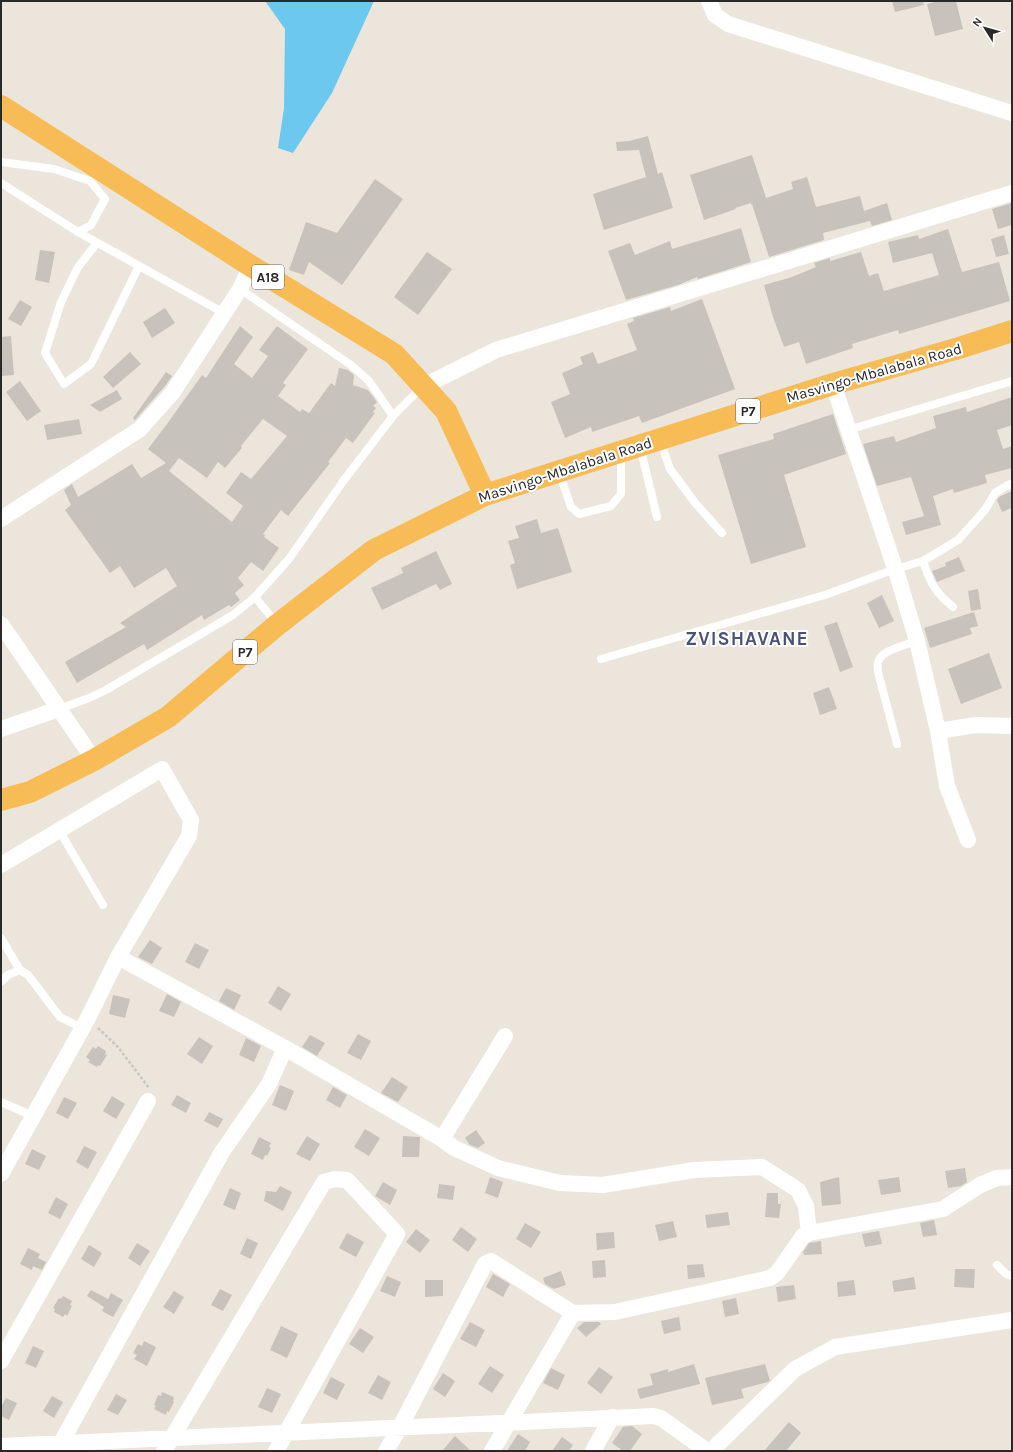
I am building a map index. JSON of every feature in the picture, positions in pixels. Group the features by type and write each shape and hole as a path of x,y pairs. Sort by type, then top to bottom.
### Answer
{"highway":[{"name":"A18","path":"1,106 251,266 394,354 446,411 485,495"},
{"name":"Masvingo-Mbalabala Road","path":"1,800 30,792 94,760 168,717 277,625 374,550 485,495 833,384 1012,331"}],"street":[{"path":"708,1 715,14 728,24 1012,113"},
{"path":"424,386 496,350 1012,193"},
{"path":"1,519 140,429 174,392 240,289 251,266"},
{"path":"833,384 895,569 917,641 938,731 947,786 968,840"},
{"path":"1,624 94,760"},
{"path":"1,729 59,709"},
{"path":"938,731 976,725 1012,726"},
{"path":"1,865 162,769 191,820 189,836 118,957 85,1023 1,1174"},
{"path":"118,957 285,1048 442,1139 454,1148 498,1168 560,1183 603,1185 694,1170 762,1167 798,1190 806,1206 809,1233"},
{"path":"442,1139 505,1036"},
{"path":"58,1447 222,1152 269,1084 285,1048"},
{"path":"1,1361 148,1101"},
{"path":"386,1451 485,1264 491,1261 573,1313 615,1312 770,1278 777,1273 803,1236 809,1233 943,1209 980,1185 998,1178 1012,1177"},
{"path":"168,1444 324,1182 335,1179 346,1180 397,1234 276,1451"},
{"path":"492,1451 573,1313"},
{"path":"711,1451 795,1369 835,1347 1012,1320"},
{"path":"1,1446 58,1447 168,1444 287,1432 656,1416 707,1451"},
{"path":"593,1451 612,1417"}],"lane":[{"path":"1,162 54,170 90,181 105,199 91,225 78,232"},
{"path":"1,184 97,243 224,313"},
{"path":"97,243 78,267 61,302 45,353 64,384 91,364 139,266"},
{"path":"240,289 351,365 369,381 393,416"},
{"path":"848,430 1012,381"},
{"path":"59,709 106,690 232,615 255,597 288,559 344,480 393,416 424,386"},
{"path":"660,439 670,469 696,504 722,533"},
{"path":"558,471 571,507 579,514 611,506 621,494 630,449"},
{"path":"630,449 657,517"},
{"path":"601,660 825,595 895,569 923,561 958,540 985,510 995,493 1012,484"},
{"path":"923,561 932,585 940,596 953,607"},
{"path":"255,597 277,625"},
{"path":"897,744 878,672 878,663 881,655 917,641"},
{"path":"58,830 103,905"},
{"path":"1,938 20,970 28,975 60,1017 85,1023"},
{"path":"1,982 8,976 20,970"},
{"path":"1,1102 33,1116"},
{"path":"997,1265 1006,1274 1012,1276"}],"path":[{"path":"85,1023 118,1047 148,1086 151,1092 148,1101"}],"water":[{"path":"265,1 374,1 332,93 293,153 278,148 284,108 285,29"}],"building":[{"path":"892,1 923,1 924,5 895,12"},
{"path":"939,1 956,1 963,29 935,36 927,4"},
{"path":"648,136 658,174 662,172 673,208 604,230 593,194 646,177 639,150 617,151 616,142 629,141"},
{"path":"752,155 766,198 793,189 791,182 807,177 816,207 860,196 864,211 887,203 892,220 872,226 870,221 823,233 824,240 769,257 752,204 751,205 751,203 735,208 736,209 704,220 690,175"},
{"path":"375,179 403,199 342,285 309,262 304,275 289,270 306,222 337,233"},
{"path":"1012,203 1012,225 998,229 992,209"},
{"path":"741,228 751,262 698,279 697,277 678,285 626,300 608,251 630,243 635,255 670,241 672,249"},
{"path":"948,229 962,272 999,262 1010,301 899,334 898,330 852,344 853,348 806,364 799,342 784,347 773,317 764,285 792,277 816,267 814,263 830,258 830,261 861,252 869,276 878,273 884,291 939,275 932,253 893,263 888,242 918,235 919,239"},
{"path":"1004,235 1009,254 996,257 991,239"},
{"path":"40,250 55,252 49,283 35,280"},
{"path":"427,252 452,269 418,315 394,297"},
{"path":"702,299 735,389 642,423 639,416 592,432 591,427 565,438 551,402 570,394 562,373 583,364 580,357 593,352 598,364 637,350 627,324 634,321 633,318 670,307 671,311"},
{"path":"20,300 32,307 21,326 8,319"},
{"path":"165,308 175,323 152,338 143,322"},
{"path":"240,326 253,337 234,364 252,378 268,356 259,350 277,326 308,349 283,383 286,385 278,396 300,412 302,409 309,413 331,383 335,386 339,368 348,370 354,375 353,385 368,390 377,402 373,406 376,408 373,412 375,413 353,443 346,438 328,462 330,463 288,516 281,510 263,534 265,535 264,537 279,548 263,571 251,562 238,578 244,585 235,593 240,600 231,607 229,605 204,620 202,615 147,650 144,644 77,683 65,662 126,627 120,623 177,586 166,568 134,588 120,566 110,573 65,510 71,505 64,490 72,484 78,497 132,464 141,478 166,463 148,449 202,375 206,378","holes":["263,419 287,436 251,479 241,472 226,493 243,506 232,522 169,471 179,458 207,478 218,462 225,468"]},
{"path":"11,336 14,375 1,376 1,337"},
{"path":"130,352 141,364 113,388 103,377"},
{"path":"166,372 172,376 135,420 133,418"},
{"path":"20,381 41,411 27,421 6,392"},
{"path":"117,390 122,399 100,412 90,405"},
{"path":"1012,397 1012,425 997,430 1003,449 1012,446 1012,468 985,475 987,483 954,493 953,489 933,496 941,525 906,535 902,522 924,516 911,477 877,486 863,444 894,436 896,442 936,428 933,416 966,407 967,412"},
{"path":"833,414 846,454 784,475 806,547 751,564 718,455 774,439 773,434"},
{"path":"79,419 82,434 47,440 44,425"},
{"path":"1012,491 1012,508 1002,512 997,500 999,497"},
{"path":"537,519 541,533 558,528 572,572 517,589 510,565 515,563 508,541 519,538 515,526"},
{"path":"436,551 452,584 440,590 436,584 382,610 371,588 403,573 401,568"},
{"path":"959,557 965,571 937,582 932,571 946,566 945,563"},
{"path":"978,589 981,609 971,611 968,591"},
{"path":"882,595 894,621 879,628 867,603"},
{"path":"974,612 978,626 970,628 972,634 930,648 924,628"},
{"path":"837,622 853,667 840,672 824,626"},
{"path":"989,653 1002,688 961,704 948,669"},
{"path":"829,687 837,709 820,715 813,693"},
{"path":"150,940 162,948 152,964 138,957"},
{"path":"195,943 209,950 199,969 185,962"},
{"path":"278,986 291,994 281,1011 268,1003"},
{"path":"226,988 241,995 234,1010 219,1001"},
{"path":"167,994 181,1002 174,1017 159,1011"},
{"path":"113,995 130,999 125,1018 109,1014"},
{"path":"358,1034 371,1041 361,1060 347,1053"},
{"path":"310,1035 325,1043 317,1056 302,1047"},
{"path":"199,1037 213,1046 202,1064 187,1054"},
{"path":"246,1038 261,1046 254,1062 239,1055"},
{"path":"98,1046 106,1051 105,1054 107,1055 100,1066 98,1065 97,1067 88,1062 90,1060 86,1057 93,1047 96,1049"},
{"path":"392,1077 408,1087 398,1102 381,1093"},
{"path":"280,1085 294,1091 286,1111 272,1105"},
{"path":"333,1087 347,1095 340,1108 326,1100"},
{"path":"177,1095 191,1103 186,1113 171,1105"},
{"path":"112,1096 125,1104 116,1119 103,1111"},
{"path":"64,1097 77,1103 68,1119 56,1113"},
{"path":"209,1112 223,1119 218,1128 204,1121"},
{"path":"365,1129 380,1138 369,1156 354,1147"},
{"path":"476,1130 485,1143 478,1148 470,1145 465,1138"},
{"path":"307,1136 320,1144 310,1161 296,1154"},
{"path":"403,1136 420,1137 419,1157 402,1157"},
{"path":"259,1137 271,1143 269,1147 271,1148 263,1160 251,1154"},
{"path":"84,1146 97,1152 88,1169 76,1162"},
{"path":"32,1149 46,1156 39,1170 25,1164"},
{"path":"965,1168 967,1182 961,1186 948,1188 945,1171"},
{"path":"490,1177 503,1182 498,1198 485,1193"},
{"path":"839,1177 841,1204 822,1206 820,1182"},
{"path":"899,1177 901,1192 881,1195 878,1180"},
{"path":"383,1182 397,1190 390,1205 375,1196"},
{"path":"439,1184 455,1186 453,1200 437,1198"},
{"path":"280,1186 292,1192 283,1211 264,1201 266,1191 276,1192"},
{"path":"230,1188 241,1193 235,1210 223,1205"},
{"path":"767,1193 778,1193 778,1204 781,1204 779,1218 765,1217"},
{"path":"56,1197 68,1204 60,1219 48,1213"},
{"path":"728,1212 730,1225 707,1228 705,1215"},
{"path":"934,1220 937,1235 923,1237 920,1223"},
{"path":"673,1221 677,1237 659,1241 655,1225"},
{"path":"525,1223 541,1232 531,1248 516,1239"},
{"path":"461,1227 477,1239 468,1252 452,1240"},
{"path":"416,1229 430,1240 420,1253 406,1242"},
{"path":"879,1231 882,1244 865,1247 862,1234"},
{"path":"614,1232 615,1248 597,1250 596,1233"},
{"path":"347,1233 364,1242 356,1257 339,1248"},
{"path":"247,1238 258,1243 251,1259 240,1254"},
{"path":"821,1241 822,1254 804,1255 803,1252 809,1243"},
{"path":"137,1243 150,1251 140,1266 128,1258"},
{"path":"89,1245 102,1253 94,1267 81,1259"},
{"path":"28,1248 40,1254 38,1258 46,1262 42,1270 33,1266 32,1270 20,1264"},
{"path":"605,1260 606,1277 593,1278 592,1261"},
{"path":"703,1264 705,1277 688,1279 687,1265"},
{"path":"955,1269 975,1269 974,1288 954,1287"},
{"path":"561,1271 566,1285 554,1289 545,1284 543,1278"},
{"path":"493,1274 510,1284 503,1297 486,1287"},
{"path":"387,1276 401,1282 395,1297 380,1291"},
{"path":"914,1277 916,1289 894,1292 892,1281"},
{"path":"425,1280 443,1280 443,1296 425,1297"},
{"path":"854,1280 856,1295 838,1297 837,1282"},
{"path":"794,1285 796,1299 778,1302 776,1287"},
{"path":"220,1289 232,1295 223,1311 211,1305"},
{"path":"91,1290 108,1299 111,1293 123,1300 113,1317 102,1311 104,1307 87,1296"},
{"path":"174,1291 184,1297 174,1314 163,1307"},
{"path":"63,1296 72,1301 70,1305 72,1306 67,1316 65,1314 63,1317 54,1312 55,1309 53,1308 59,1298 61,1299"},
{"path":"736,1298 739,1314 725,1317 722,1301"},
{"path":"679,1317 681,1330 664,1334 661,1321"},
{"path":"470,1322 485,1330 476,1347 460,1339"},
{"path":"584,1322 599,1322 601,1324 586,1337 577,1328"},
{"path":"281,1326 298,1334 287,1358 270,1350"},
{"path":"360,1328 374,1337 363,1353 349,1344"},
{"path":"144,1341 156,1347 147,1366 134,1359 137,1355 133,1353 138,1344 142,1346"},
{"path":"33,1346 44,1351 36,1368 25,1363"},
{"path":"694,1364 700,1384 640,1399 637,1389 653,1385 650,1374 668,1369 668,1372"},
{"path":"765,1364 770,1381 741,1389 744,1398 712,1405 705,1378"},
{"path":"490,1366 504,1375 492,1393 478,1384"},
{"path":"599,1367 613,1377 601,1394 587,1383"},
{"path":"551,1368 565,1375 558,1390 543,1383"},
{"path":"443,1373 455,1381 445,1397 433,1389"},
{"path":"378,1375 391,1382 382,1400 368,1393"},
{"path":"331,1377 345,1384 337,1400 323,1393"},
{"path":"267,1388 281,1394 272,1413 258,1407"},
{"path":"162,1392 174,1397 174,1402 169,1412 167,1411 166,1415 154,1409 158,1395 161,1396"},
{"path":"116,1394 127,1400 118,1415 107,1410"},
{"path":"52,1396 63,1402 54,1418 43,1411"},
{"path":"6,1398 17,1403 9,1420 1,1416 1,1407"},
{"path":"789,1422 801,1433 786,1451 764,1451"},
{"path":"632,1426 642,1434 630,1451 623,1451 612,1443 623,1427"},
{"path":"518,1434 530,1442 525,1451 507,1451"},
{"path":"455,1436 471,1451 442,1451"},
{"path":"562,1437 573,1445 569,1451 552,1451"}],"district":[{"name":"ZVISHAVANE","path":"747,638"}]}
